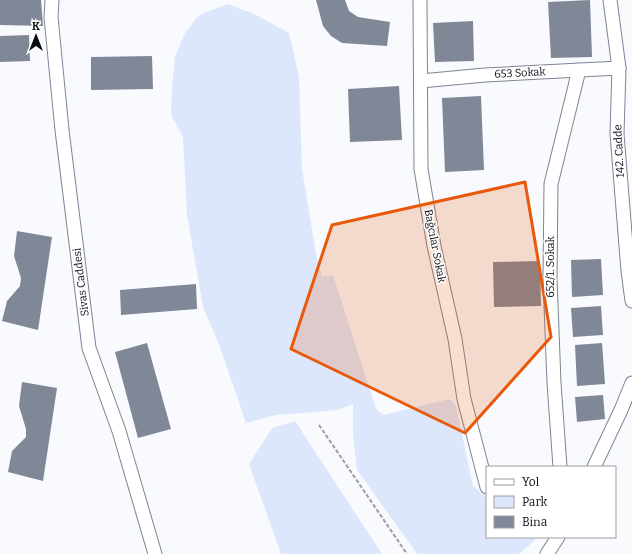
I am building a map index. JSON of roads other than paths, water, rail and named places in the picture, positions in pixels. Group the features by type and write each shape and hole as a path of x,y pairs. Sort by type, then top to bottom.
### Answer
{"street":[{"name":"Sivas Caddesi","path":"52,0 51,17 61,122 89,348 119,431 155,554"},
{"name":"Bağcılar Sokak","path":"420,0 422,169 434,246 455,339 464,399 486,483"},
{"name":"142. Cadde","path":"610,0 619,68 617,134 632,301"},
{"name":"653 Sokak","path":"421,81 485,75 619,68"},
{"name":"652/1. Sokak","path":"560,466 554,383 550,279 551,184 579,70"},
{"path":"594,466 632,383"}]}
